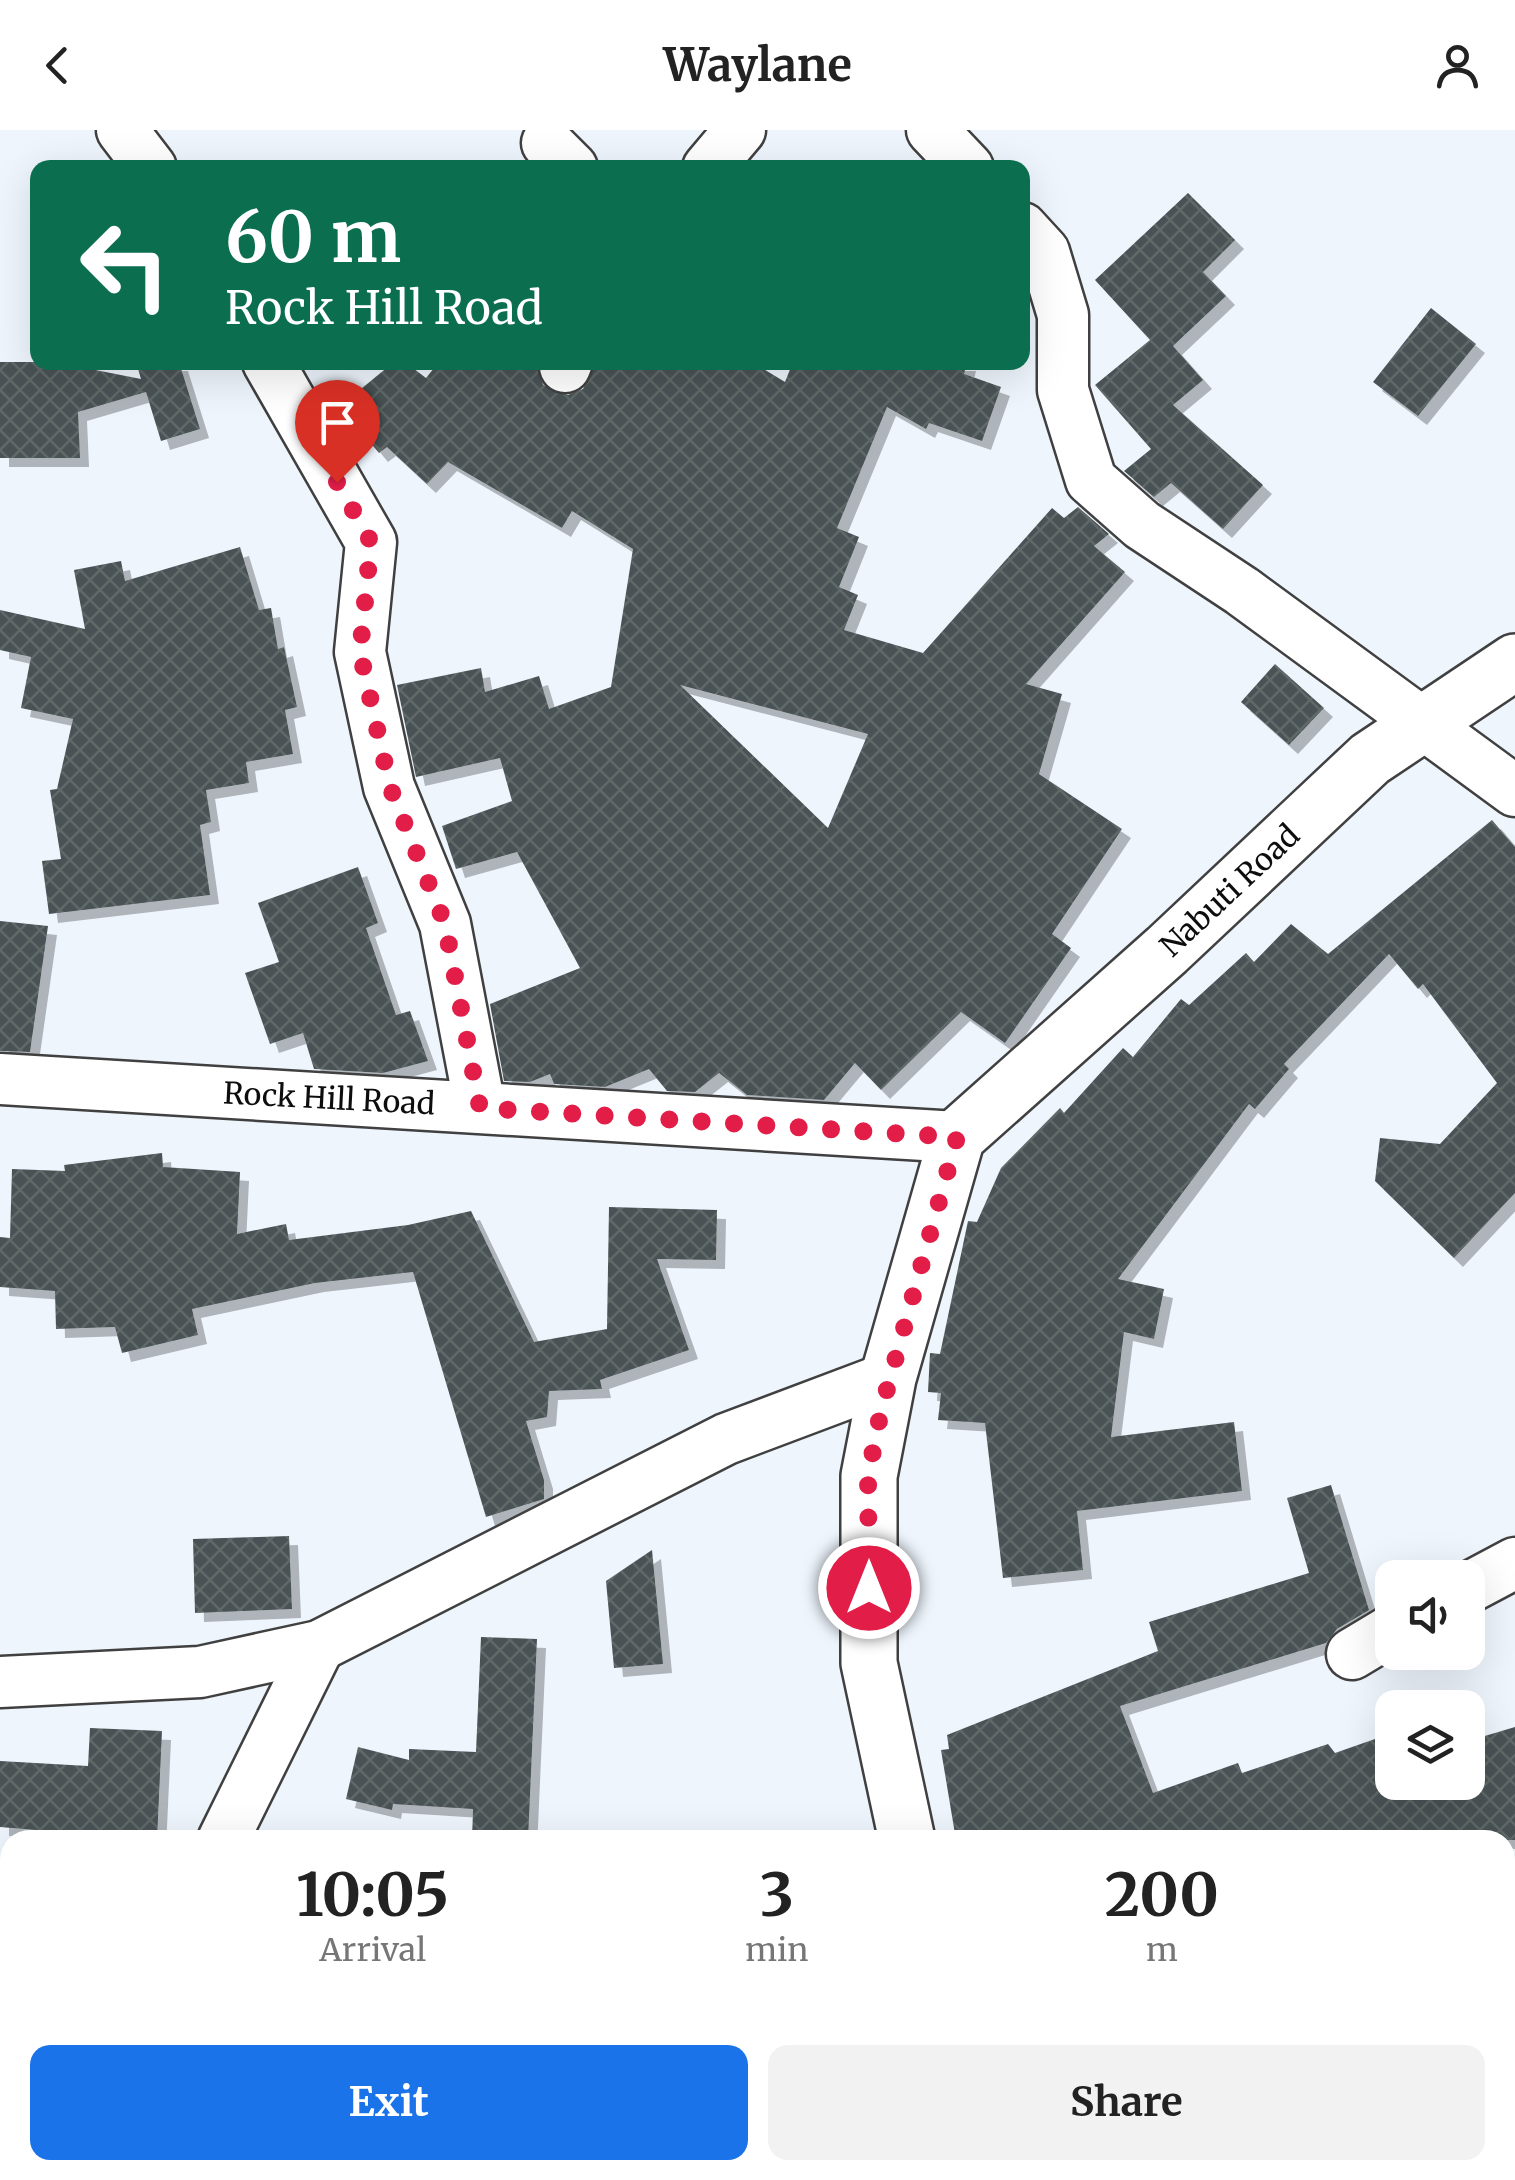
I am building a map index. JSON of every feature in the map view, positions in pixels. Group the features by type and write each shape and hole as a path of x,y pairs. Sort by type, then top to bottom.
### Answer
{"street":[{"path":"122,130 144,160"},
{"path":"715,160 740,130"},
{"path":"932,130 960,160"},
{"path":"1030,237 1044,252 1063,315 1064,390 1091,480 1142,525 1242,591 1515,791"},
{"path":"273,370 371,542 360,652 390,787 445,924 480,1108"},
{"name":"Nabuti Road","path":"957,1137 1167,950 1370,759 1515,662"},
{"name":"Rock Hill Road","path":"0,1079 957,1137"},
{"path":"905,1830 869,1663 868,1476 888,1378 957,1137"},
{"path":"0,1682 200,1672 318,1646 726,1439 888,1378"},
{"path":"1485,1579 1515,1564"},
{"path":"228,1830 318,1646"}],"building":[{"path":"1188,193 1235,240 1203,272 1226,296 1173,346 1203,380 1173,405 1263,485 1223,529 1171,483 1154,497 1124,471 1151,449 1095,385 1150,340 1095,280"},
{"path":"1431,308 1476,344 1418,416 1373,382"},
{"path":"0,362 30,362 30,370 95,370 141,379 138,370 182,370 200,429 161,441 146,392 78,412 80,458 0,458"},
{"path":"384,370 416,370 426,378 432,370 539,370 543,385 568,395 583,389 591,370 765,370 785,382 790,370 965,370 964,374 1001,387 982,441 929,423 926,429 887,407 837,528 859,537 839,587 858,595 844,630 923,653 1052,508 1064,518 1078,507 1109,534 1094,546 1125,572 1026,684 1062,694 1039,774 1122,829 1052,934 1071,948 1005,1043 961,1012 881,1090 855,1063 824,1100 747,1095 719,1073 695,1092 667,1091 649,1069 605,1087 554,1084 550,1074 530,1082 504,1081 490,1004 580,968 517,852 456,869 442,826 512,801 500,758 416,777 397,685 481,668 485,692 539,676 549,709 611,687 633,549 572,511 562,528 448,462 427,484 387,447 379,453 340,406","holes":["680,685 868,734 828,828"]},
{"path":"240,547 259,610 271,608 278,649 284,647 297,707 285,710 293,754 246,762 249,783 206,790 211,822 200,825 210,895 49,914 42,861 61,859 50,790 57,789 73,719 21,708 31,657 0,650 0,610 85,629 74,570 121,561 125,581"},
{"path":"1275,664 1324,708 1289,745 1241,702"},
{"path":"1492,820 1515,847 1515,1193 1454,1258 1375,1181 1380,1138 1440,1144 1497,1083 1423,984 1418,989 1389,954 1284,1064 1289,1069 1255,1109 1249,1104 1118,1279 1164,1289 1154,1339 1124,1332 1111,1437 1234,1422 1242,1491 1077,1511 1083,1570 1003,1578 985,1423 938,1420 941,1393 928,1392 930,1353 940,1354 968,1221 977,1222 1001,1168 1060,1108 1064,1113 1123,1048 1133,1057 1181,999 1189,1005 1246,953 1254,962 1291,924 1328,954"},
{"path":"358,867 378,923 366,928 396,1015 410,1011 428,1061 383,1073 314,1069 303,1033 270,1044 245,973 279,962 258,903"},
{"path":"0,921 48,926 30,1052 0,1051"},
{"path":"162,1153 163,1167 240,1172 237,1234 286,1224 289,1240 408,1225 471,1211 534,1342 607,1329 609,1207 717,1210 716,1260 657,1259 689,1350 600,1380 602,1389 549,1391 547,1417 526,1421 544,1480 544,1499 486,1517 413,1272 315,1283 192,1309 198,1335 122,1353 115,1327 56,1329 55,1291 0,1287 0,1237 10,1238 12,1169 65,1171 64,1165"},
{"path":"1331,1485 1369,1610 1337,1629 1326,1643 1120,1706 1153,1793 1238,1763 1242,1773 1328,1744 1335,1753 1375,1739 1375,1800 1485,1800 1485,1736 1515,1727 1515,1830 954,1830 941,1750 949,1749 947,1735 1158,1651 1149,1622 1309,1573 1287,1498"},
{"path":"289,1536 292,1609 195,1613 193,1539"},
{"path":"652,1550 663,1664 614,1668 606,1581"},
{"path":"481,1637 537,1639 528,1830 472,1830 473,1809 393,1804 392,1810 346,1799 358,1747 409,1760 409,1749 476,1752"},
{"path":"90,1728 162,1731 157,1830 0,1827 0,1761 88,1766"}],"route":[{"path":"337,482 371,542 360,652 390,787 445,924 480,1108 957,1137 888,1378 868,1476 869,1588"}]}
